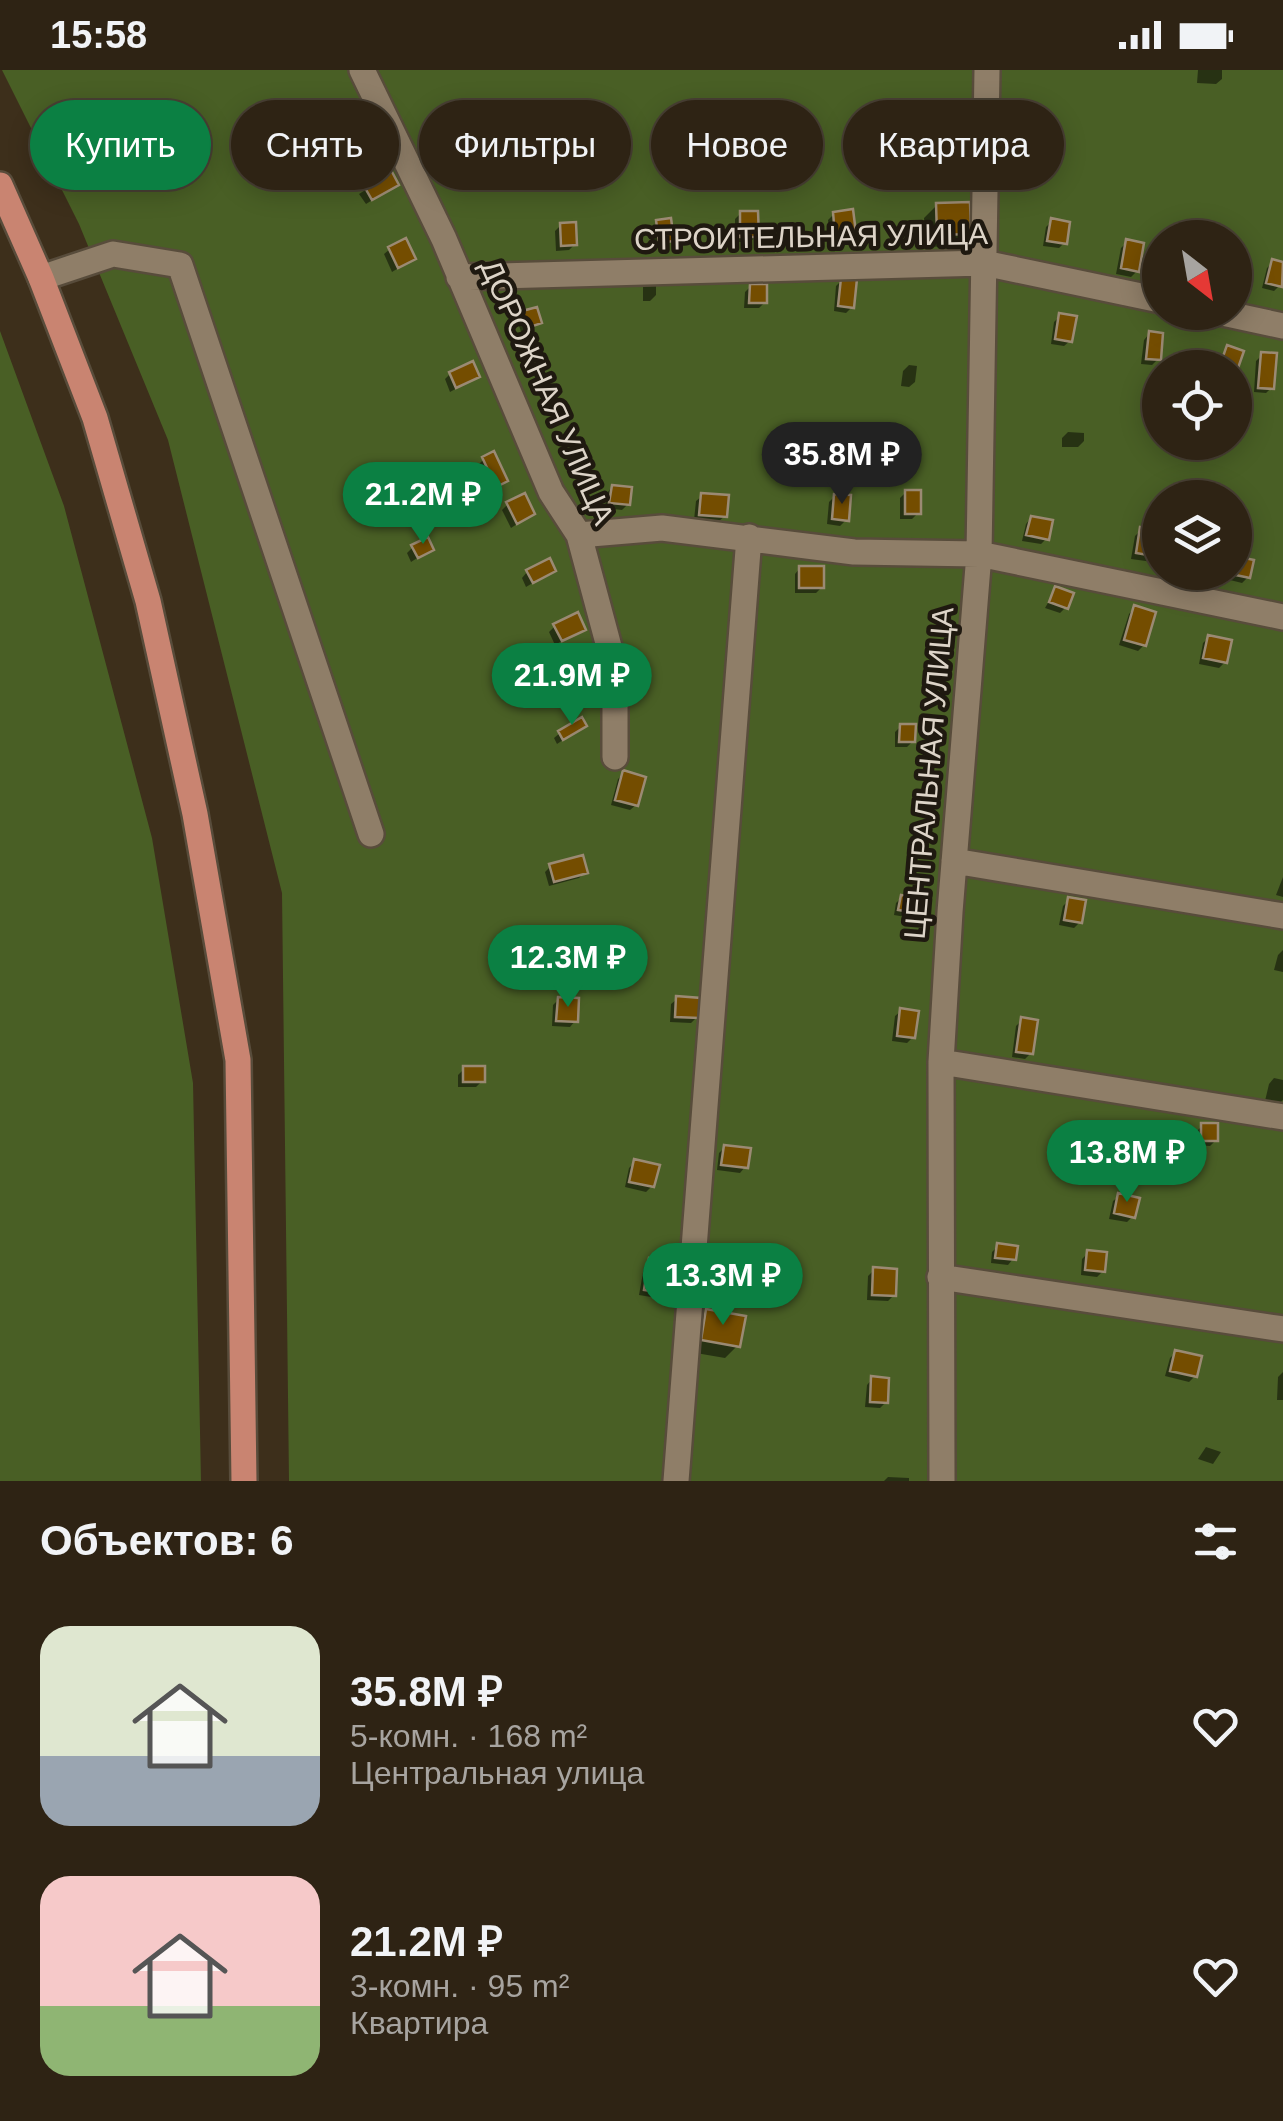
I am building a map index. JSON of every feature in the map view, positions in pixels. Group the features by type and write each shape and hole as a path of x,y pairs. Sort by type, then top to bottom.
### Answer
{"main road":[{"path":"0,185 95,418 148,601 195,814 238,1060 244,1481"}],"street":[{"name":"ДОРОЖНАЯ УЛИЦА","path":"362,70 459,276 551,492 578,535 615,669 616,757"},
{"name":"ЦЕНТРАЛЬНАЯ УЛИЦА","path":"942,1481 941,1062 980,554 988,70"},
{"path":"40,278 113,254 180,265 372,834"},
{"name":"СТРОИТЕЛЬНАЯ УЛИЦА","path":"459,276 984,263 1142,296"},
{"path":"1252,319 1283,326"},
{"path":"578,535 662,528 854,552 980,554 1283,616"},
{"path":"676,1481 749,537"},
{"path":"954,861 1283,916"},
{"path":"941,1062 1283,1116"},
{"path":"940,1277 1283,1328"}],"green space":[{"path":"2,70 1283,70 1283,1481 289,1481 282,893 168,440 62,190 211,190 211,100 30,100 30,126"},
{"path":"0,331 64,506 152,838 193,1083 201,1481 0,1481"}],"building":[{"path":"366,190 390,190 372,200"},
{"path":"970,202 971,234 937,235 936,203"},
{"path":"853,209 856,233 835,236 833,212"},
{"path":"740,211 758,211 759,237 740,237"},
{"path":"671,218 674,241 659,243 656,220"},
{"path":"1051,218 1070,222 1067,244 1047,241"},
{"path":"576,222 577,245 561,246 560,223"},
{"path":"406,238 416,259 398,268 388,247"},
{"path":"1126,239 1142,243 1139,272 1121,268"},
{"path":"1272,259 1283,262 1282,287 1266,283"},
{"path":"841,278 857,279 854,308 838,306"},
{"path":"750,284 767,284 767,303 749,303"},
{"path":"537,307 542,323 527,328 522,311"},
{"path":"1059,313 1077,316 1072,342 1055,339"},
{"path":"1149,331 1163,333 1162,350 1147,350"},
{"path":"1261,352 1277,353 1274,389 1258,388"},
{"path":"473,361 480,377 456,388 449,372"},
{"path":"494,451 508,481 496,487 482,457"},
{"path":"612,485 632,487 630,505 609,503"},
{"path":"905,490 921,490 921,514 905,514"},
{"path":"525,493 535,514 517,524 506,502"},
{"path":"701,493 729,495 727,517 699,515"},
{"path":"834,494 851,495 849,521 832,519"},
{"path":"1031,516 1053,520 1049,540 1026,535"},
{"path":"1140,527 1142,527 1142,554 1136,553"},
{"path":"428,537 434,550 418,558 411,545"},
{"path":"550,558 556,571 533,583 526,570"},
{"path":"799,566 824,566 824,588 799,588"},
{"path":"1055,586 1074,593 1068,609 1049,602"},
{"path":"1134,605 1156,612 1146,646 1124,640"},
{"path":"578,612 586,630 562,641 553,624"},
{"path":"1208,635 1232,640 1227,663 1203,658"},
{"path":"580,674 589,689 565,703 556,688"},
{"path":"582,717 587,726 563,740 558,731"},
{"path":"900,724 916,724 915,742 899,742"},
{"path":"623,770 646,777 638,806 615,800"},
{"path":"583,855 588,873 554,882 549,864"},
{"path":"901,895 927,899 925,914 898,910"},
{"path":"1068,897 1086,900 1082,923 1064,920"},
{"path":"676,996 701,998 699,1018 675,1017"},
{"path":"558,997 579,998 578,1022 556,1021"},
{"path":"900,1008 919,1011 915,1038 897,1036"},
{"path":"1021,1017 1038,1020 1033,1054 1016,1052"},
{"path":"463,1066 485,1066 485,1082 463,1082"},
{"path":"1201,1123 1218,1123 1218,1141 1201,1141"},
{"path":"724,1145 751,1148 748,1168 721,1165"},
{"path":"634,1159 660,1165 654,1187 629,1182"},
{"path":"1118,1193 1140,1198 1135,1218 1114,1213"},
{"path":"997,1243 1018,1246 1016,1260 995,1258"},
{"path":"719,1250 743,1255 738,1279 714,1274"},
{"path":"1087,1250 1107,1252 1105,1272 1085,1270"},
{"path":"649,1258 671,1262 665,1293 644,1290"},
{"path":"873,1267 897,1269 896,1296 872,1295"},
{"path":"706,1309 746,1316 740,1347 701,1340"},
{"path":"1175,1350 1202,1356 1197,1377 1170,1371"},
{"path":"871,1376 889,1378 888,1403 870,1402"}]}
